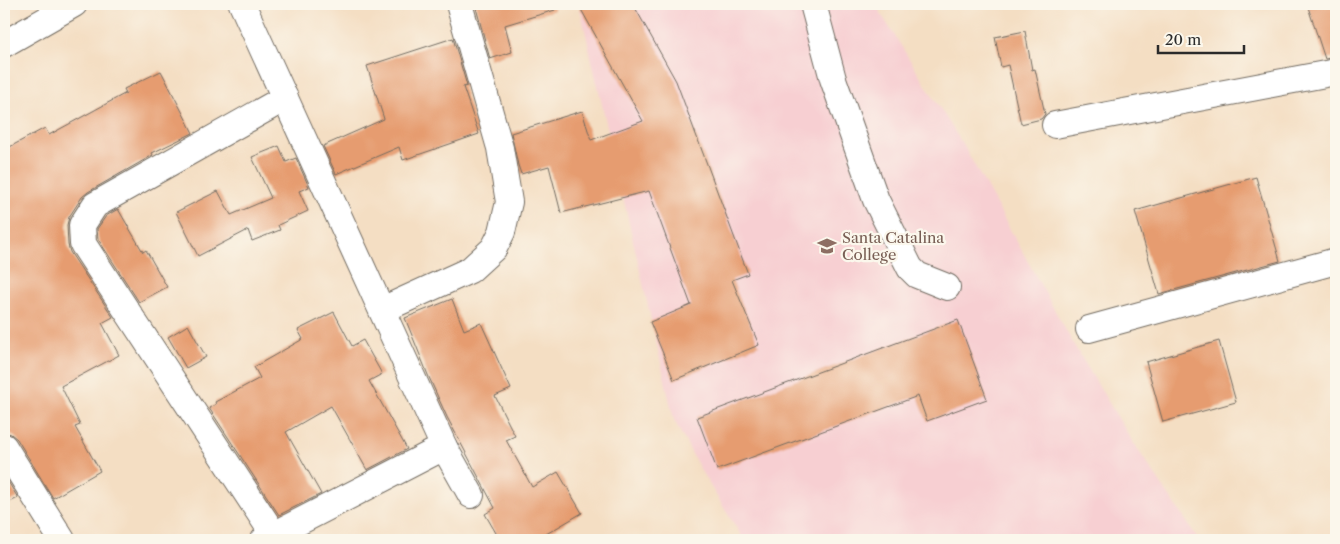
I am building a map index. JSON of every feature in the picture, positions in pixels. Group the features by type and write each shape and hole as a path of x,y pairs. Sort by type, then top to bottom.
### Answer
{"street":[{"path":"4,44 74,4"},
{"path":"242,4 444,447 471,495"},
{"path":"382,310 475,267 494,248 502,232 509,202 500,148 460,4"},
{"path":"813,4 833,79 876,200 910,268 917,275 947,286"},
{"path":"1055,125 1336,72"},
{"path":"285,98 95,205 82,224 82,244 269,537 444,447"},
{"path":"1089,329 1336,261"},
{"path":"4,446 62,540"}],"shaded area":[{"name":"Santa Catalina College","path":"579,4 875,4 965,148 1074,345 1132,441 1199,540 744,540 701,471 674,420"}],"building":[{"path":"475,4 555,4 555,10 505,25 512,52 490,59"},
{"path":"578,4 633,4 676,81 748,274 732,280 759,345 674,380 650,322 691,305 649,191 561,213 549,166 521,174 518,165 511,133 582,111 591,140 643,121"},
{"path":"1307,4 1336,4 1336,57 1325,59"},
{"path":"1025,31 1032,70 1035,69 1045,114 1041,119 1021,124 1008,65 1001,67 995,37"},
{"path":"453,38 467,86 463,87 479,134 403,160 399,147 336,174 323,146 384,119 367,66"},
{"path":"161,71 193,133 152,153 153,155 88,192 82,197 69,217 67,225 70,252 113,317 102,323 119,355 61,386 80,425 75,427 100,471 53,498 17,439 11,434 4,432 4,150 45,128 49,135 126,93 124,89"},
{"path":"279,146 286,162 296,158 309,187 299,191 308,211 278,225 280,230 252,241 248,230 198,256 176,212 218,191 231,215 271,198 252,157"},
{"path":"1256,177 1280,261 1159,294 1135,211"},
{"path":"118,209 143,252 146,250 167,287 139,302 98,239 97,229 106,216"},
{"path":"452,299 464,330 481,323 511,389 495,396 515,436 506,440 532,487 558,472 582,513 536,540 500,540 485,514 495,508 447,417 405,318"},
{"path":"334,312 352,346 363,340 382,374 369,381 407,449 367,470 331,406 286,432 321,494 279,515 209,408 216,404 215,402 260,378 254,367 303,339 298,330"},
{"path":"958,320 987,399 927,421 918,396 717,470 697,417"},
{"path":"188,325 206,357 186,368 168,337"},
{"path":"1219,341 1236,402 1163,422 1146,362"},
{"path":"4,475 18,498 4,505"}],"place":[{"name":"Santa Catalina College","path":"827,246"}]}
